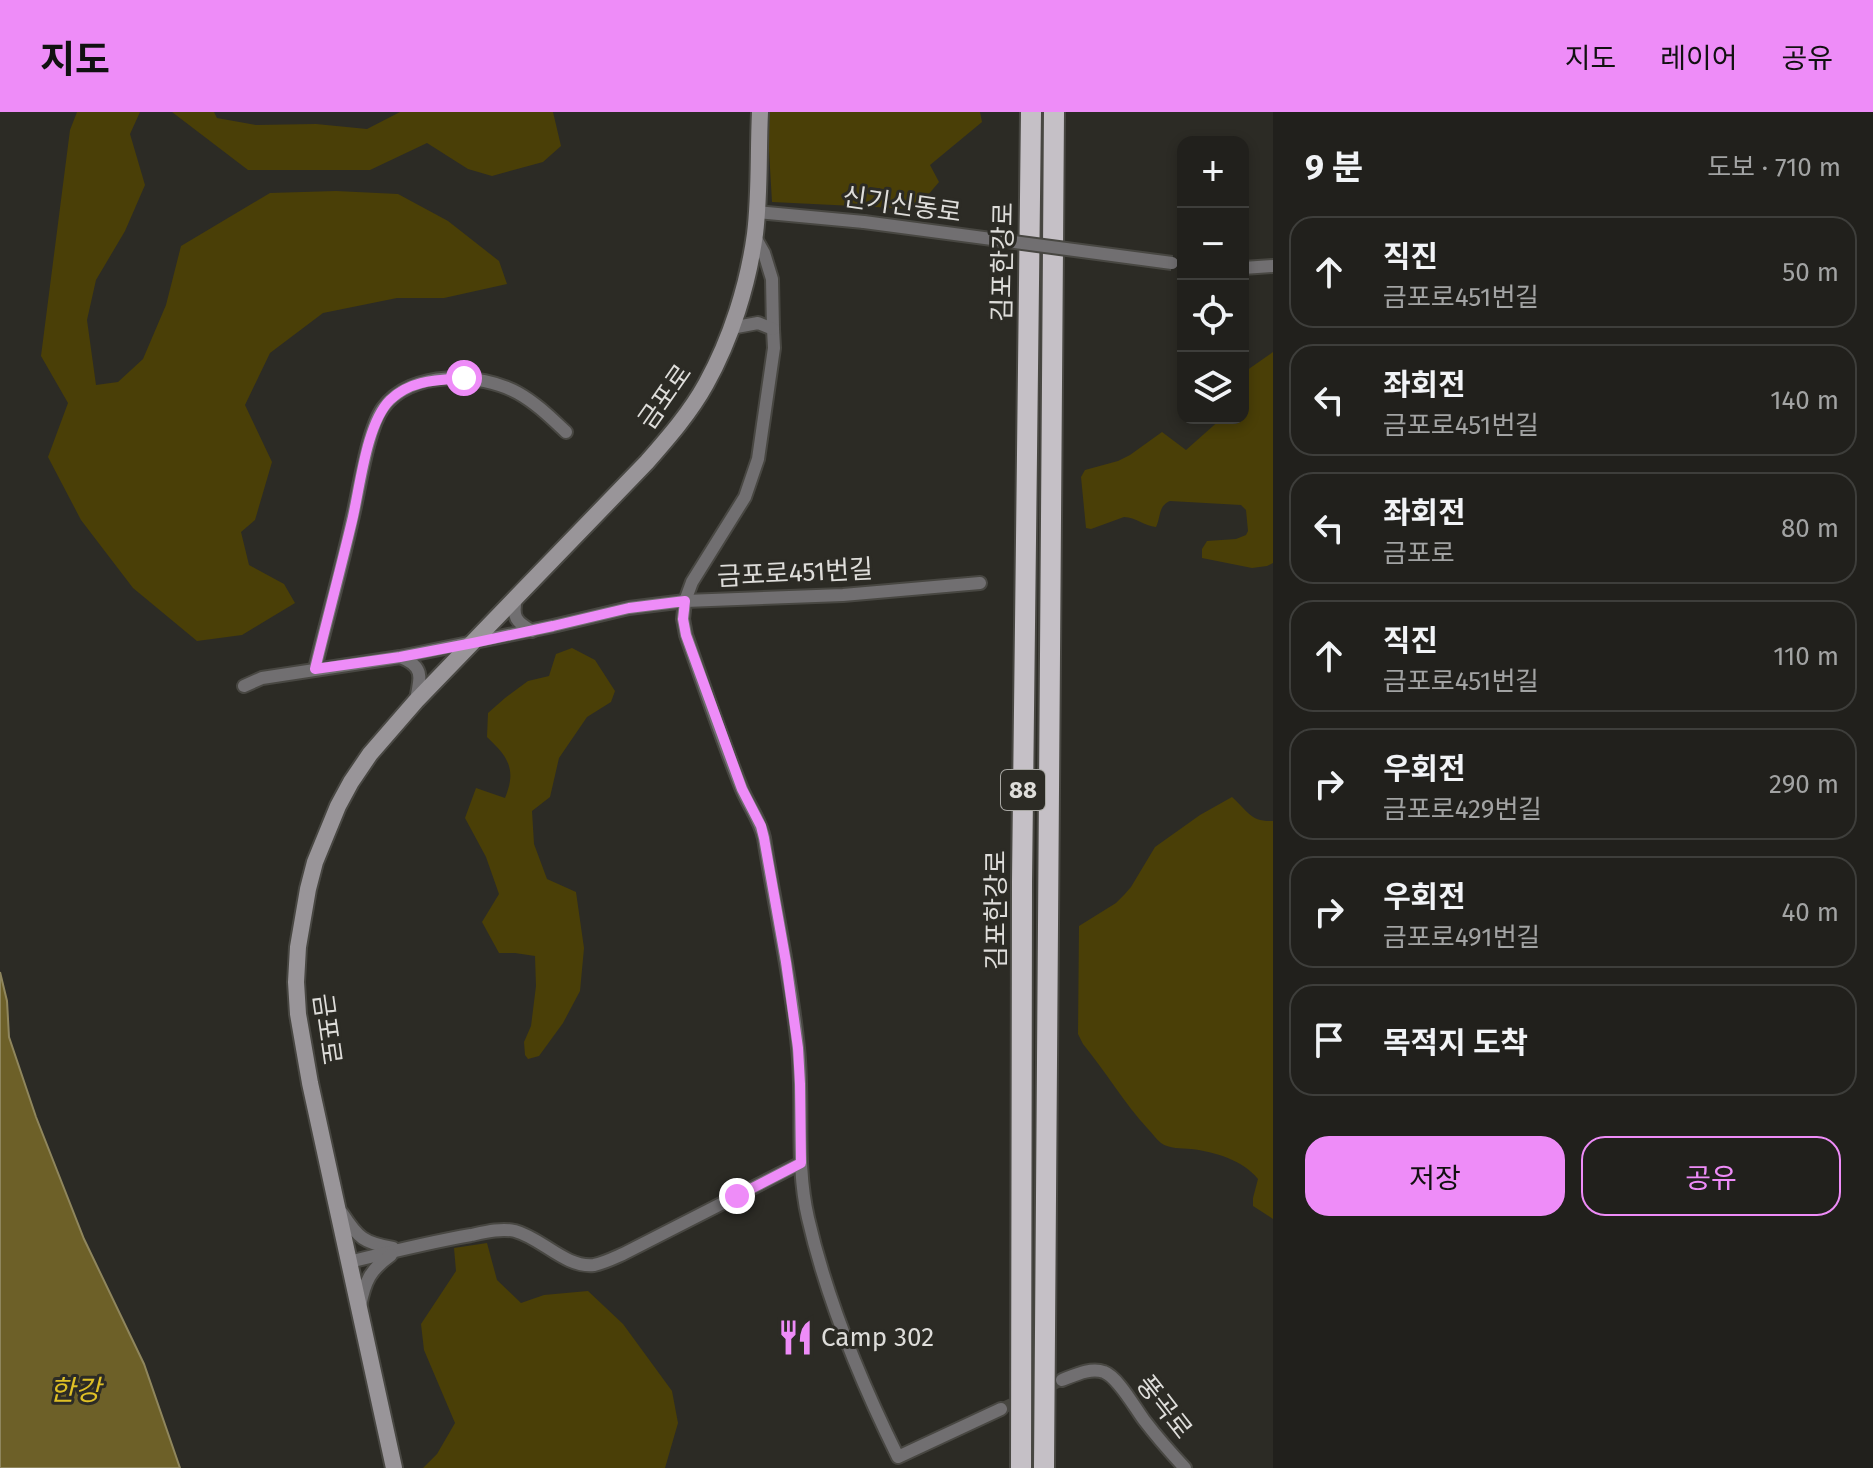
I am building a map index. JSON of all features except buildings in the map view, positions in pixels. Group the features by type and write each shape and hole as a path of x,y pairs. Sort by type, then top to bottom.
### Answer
{"highway":[{"name":"김포한강로","path":"1021,1468 1022,882 1031,112"},
{"name":"김포한강로","path":"1044,1468 1054,112"}],"main road":[{"name":"금포로","path":"394,1468 298,1014 298,947 315,862 351,782 370,754 416,701 669,437 706,384 731,328 746,281 755,237 760,112"}],"street":[{"name":"신기신동로","path":"757,212 864,222 1177,264"},
{"path":"755,237 772,279 774,348 758,459 753,478 734,517 692,582 683,619 737,777 764,838 798,1048 801,1163 808,1218 842,1331 898,1457 1001,1409"},
{"path":"1249,268 1273,266"},
{"path":"731,328 758,323 773,329"},
{"path":"315,669 372,434 381,411 390,400 422,382 478,379 516,392 566,432"},
{"name":"금포로451번길","path":"473,643 629,608 685,601 843,595 980,583"},
{"path":"516,597 516,619 532,631"},
{"path":"244,686 262,678 473,643"},
{"path":"400,657 411,661 420,673 416,701"},
{"path":"349,1262 491,1231 514,1231 571,1260 594,1265 623,1254 801,1163"},
{"path":"338,1208 360,1238 400,1249"},
{"path":"360,1309 368,1278 380,1263 400,1249"},
{"name":"풍곡로","path":"1062,1380 1096,1370 1113,1377 1144,1421 1185,1468"}],"shaded area":[{"path":"77,112 140,112 130,134 145,185 125,231 96,280 87,320 96,385 118,382 143,359 166,305 181,246 270,193 336,191 398,194 448,221 499,261 507,284 444,298 397,298 323,313 270,353 245,405 272,462 255,520 241,532 249,565 284,584 295,603 242,635 197,641 133,588 81,520 48,457 68,403 41,356 70,130"},
{"path":"172,112 214,112 217,118 256,125 316,124 367,129 400,112 553,112 561,146 543,162 492,176 468,169 427,143 370,170 248,170"},
{"path":"769,112 980,112 982,122 930,165 939,182 916,209 772,202"},
{"path":"1273,352 1273,563 1252,568 1202,558 1202,549 1207,541 1236,539 1246,535 1246,510 1241,505 1170,501 1162,509 1156,527 1124,517 1086,528 1081,477 1085,470 1118,461 1162,432 1186,450 1215,424 1249,424 1249,369"},
{"path":"572,648 595,660 615,691 611,702 587,717 559,758 550,797 532,811 534,844 547,879 576,892 584,948 580,991 563,1023 539,1056 528,1059 524,1042 531,1026 536,986 535,956 499,953 482,922 499,894 486,857 465,818 476,788 505,798 509,788 510,771 505,757 487,737 488,713 528,681 549,676 556,654"},
{"path":"1232,797 1254,818 1273,821 1273,1219 1253,1206 1258,1179 1245,1167 1219,1155 1172,1147 1159,1141 1131,1109 1078,1034 1079,926 1124,895 1155,847"},
{"path":"487,1243 497,1280 521,1303 544,1295 588,1291 623,1324 672,1391 678,1423 665,1468 423,1468 437,1454 455,1423 424,1350 421,1324 456,1271 454,1248"}],"water":[{"name":"한강","path":"0,972 7,1001 9,1037 36,1117 84,1239 144,1364 180,1468 0,1468"}],"tunnel":[{"path":"1001,1409 1062,1380"}],"place":[{"name":"Camp 302","path":"795,1337"}],"route":[{"path":"464,378 412,385 390,400 375,422 315,669 400,657 629,608 685,601 683,619 686,635 747,802 761,826 798,1048 801,1163 737,1196"}]}
